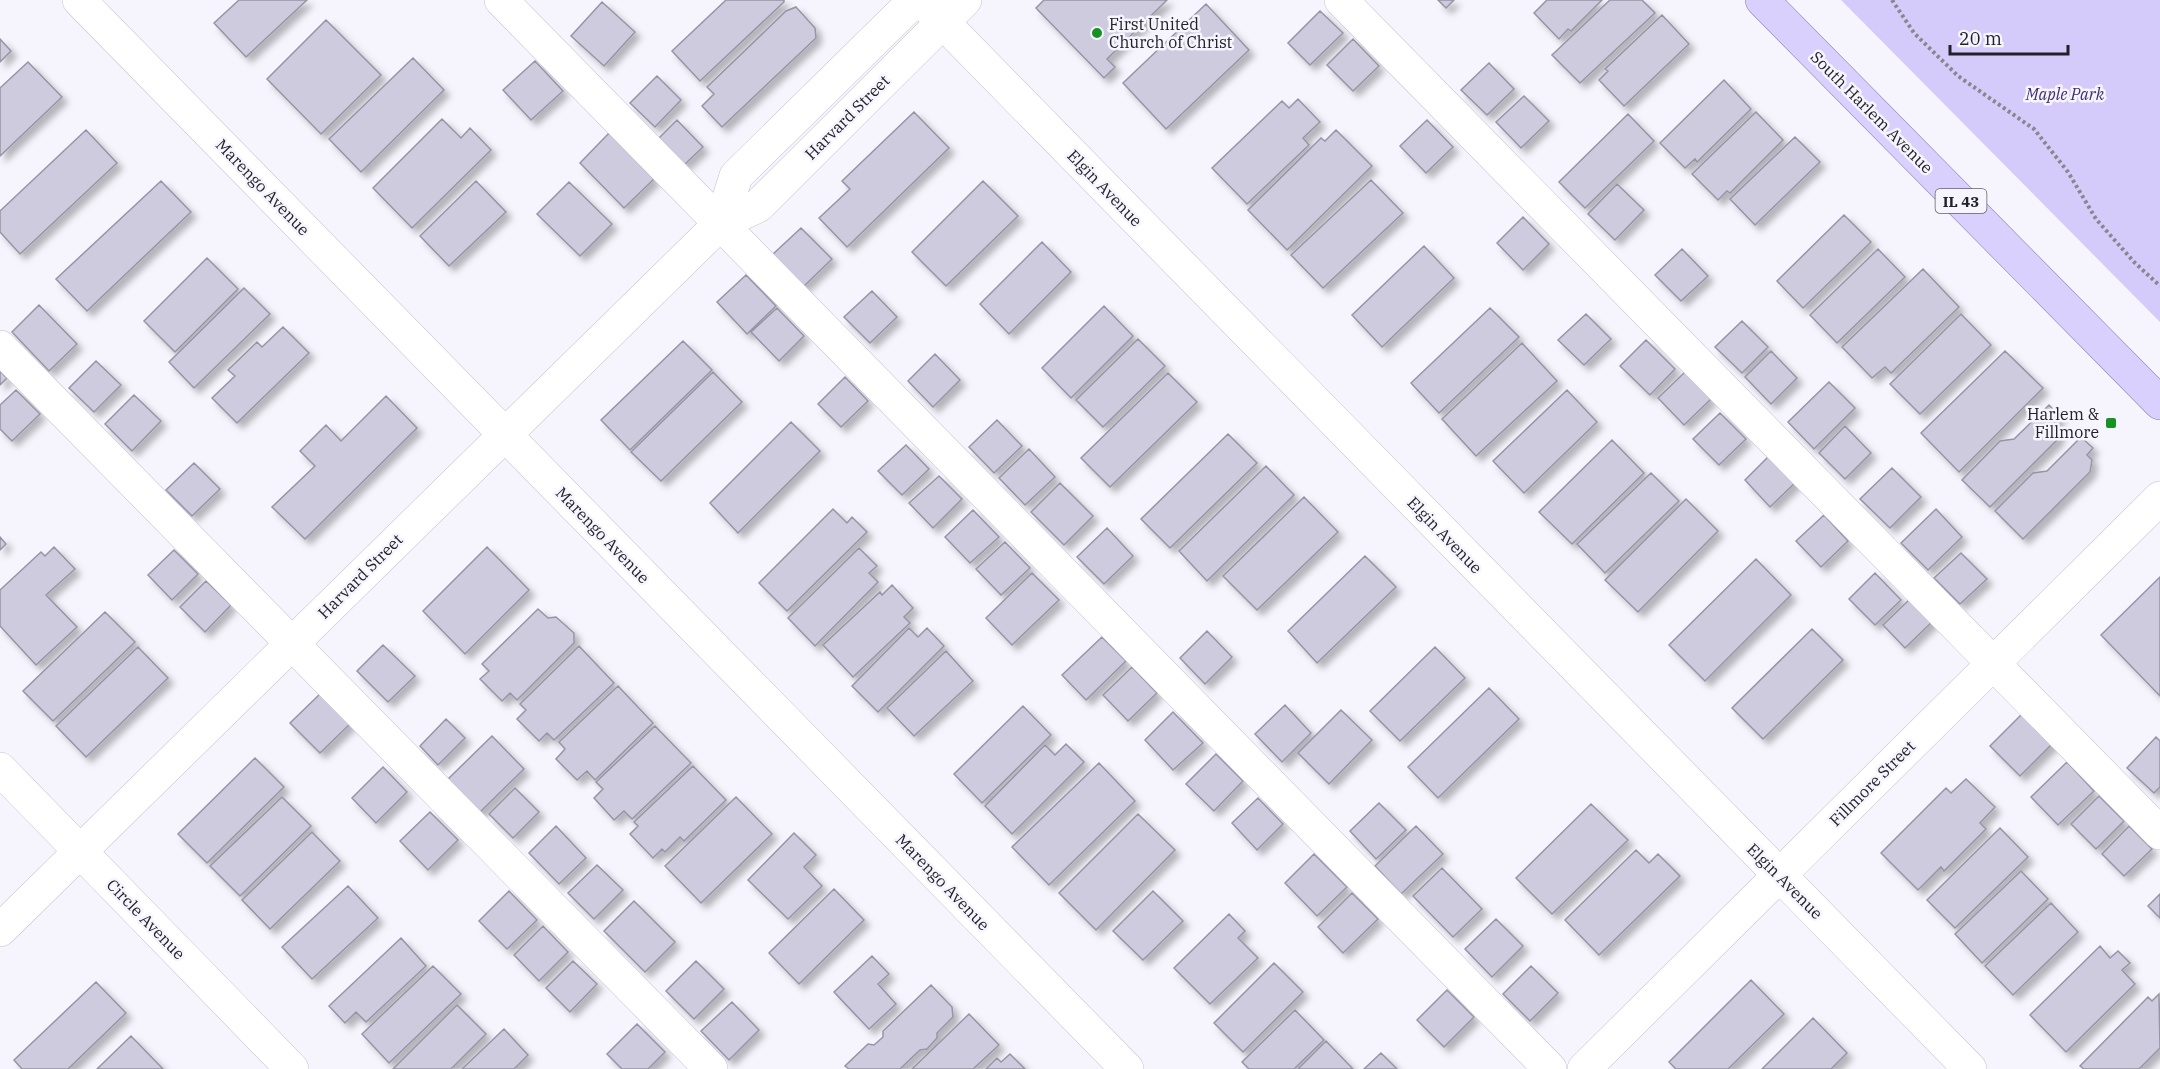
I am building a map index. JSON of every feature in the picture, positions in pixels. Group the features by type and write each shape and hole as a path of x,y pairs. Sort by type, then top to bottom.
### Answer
{"main road":[{"name":"South Harlem Avenue","path":"1762,0 2160,403"}],"street":[{"name":"Marengo Avenue","path":"79,0 1127,1069"},
{"path":"501,0 1550,1069"},
{"name":"Harvard Street","path":"721,223 736,176 915,0"},
{"path":"1341,0 2160,833"},
{"name":"Harvard Street","path":"0,930 721,223 758,206 943,7"},
{"name":"Elgin Avenue","path":"943,7 1779,875 1970,1069"},
{"path":"0,347 711,1069"},
{"name":"Fillmore Street","path":"1584,1069 2160,498"},
{"name":"Circle Avenue","path":"0,769 292,1069"}],"path":[{"path":"1892,0 1914,33 1958,76 2034,129 2068,172 2096,219 2134,262 2160,286"}],"green space":[{"name":"Maple Park","path":"1841,0 2160,0 2160,322"}],"building":[{"path":"239,0 307,0 246,57 214,23"},
{"path":"726,0 784,0 784,2 700,81 672,51"},
{"name":"First United Church of Christ","path":"1044,0 1167,0 1107,59 1115,67 1104,78 1036,8"},
{"path":"1438,0 1454,0 1446,8"},
{"path":"1547,0 1602,0 1571,31 1568,29 1559,39 1534,13"},
{"path":"1610,0 1642,0 1655,13 1580,83 1552,55"},
{"path":"602,2 635,32 604,66 571,36"},
{"path":"1206,4 1249,50 1166,129 1123,83"},
{"path":"796,7 815,28 816,38 722,127 702,106 714,94 707,87 786,11"},
{"path":"1320,11 1343,33 1310,65 1288,43"},
{"path":"1662,15 1689,44 1624,106 1599,80 1608,71 1605,69"},
{"path":"326,20 381,75 321,134 267,79"},
{"path":"0,39 11,51 0,62"},
{"path":"1353,39 1379,66 1353,91 1327,65"},
{"path":"413,58 444,90 361,172 329,139"},
{"path":"535,61 563,91 531,120 503,90"},
{"path":"28,62 62,97 0,156 0,88"},
{"path":"1489,63 1514,89 1487,115 1461,90"},
{"path":"657,76 681,100 655,127 630,103"},
{"path":"1724,80 1751,109 1697,162 1695,159 1685,168 1660,143"},
{"path":"1524,96 1549,121 1521,148 1496,122"},
{"path":"1298,99 1320,122 1303,138 1309,145 1247,204 1212,168 1282,101 1289,108"},
{"path":"914,112 949,148 847,247 819,218 850,189 842,181"},
{"path":"1756,112 1783,140 1730,193 1727,191 1718,200 1692,174"},
{"path":"1628,114 1654,141 1585,208 1559,182"},
{"path":"442,119 461,138 470,128 491,150 412,228 373,188"},
{"path":"677,120 703,147 684,165 659,138"},
{"path":"1427,120 1453,147 1426,173 1400,146"},
{"path":"86,130 117,163 20,254 0,232 0,211"},
{"path":"1336,130 1372,166 1287,250 1248,210 1321,138 1325,141"},
{"path":"609,133 654,179 624,208 580,163"},
{"path":"1795,137 1820,162 1755,225 1730,199"},
{"path":"1371,180 1403,213 1323,288 1291,255"},
{"path":"161,181 191,212 87,311 56,279"},
{"path":"476,181 506,212 449,266 420,236"},
{"path":"983,181 1018,216 946,286 912,252"},
{"path":"569,182 612,224 580,256 537,214"},
{"path":"1617,184 1644,210 1615,240 1588,214"},
{"path":"1844,215 1871,242 1803,308 1777,281"},
{"path":"1523,217 1549,244 1523,270 1497,243"},
{"path":"801,228 832,259 803,287 772,255"},
{"path":"1042,242 1071,272 1009,334 980,304"},
{"path":"1424,246 1454,278 1382,347 1352,315"},
{"path":"1682,249 1708,276 1681,301 1655,275"},
{"path":"1878,249 1905,277 1837,343 1810,315"},
{"path":"207,258 238,289 175,352 144,321"},
{"path":"1923,269 1959,307 1891,373 1885,367 1872,378 1842,347"},
{"path":"746,275 776,306 747,334 717,302"},
{"path":"244,288 270,314 194,388 169,362"},
{"path":"872,291 897,317 870,343 844,317"},
{"path":"39,305 77,344 49,371 12,332"},
{"path":"1104,306 1133,336 1071,398 1042,368"},
{"path":"777,308 804,336 779,361 751,332"},
{"path":"1490,308 1519,337 1439,413 1411,383"},
{"path":"1586,314 1611,339 1584,365 1558,340"},
{"path":"1961,314 1991,345 1920,414 1890,384"},
{"path":"1742,321 1768,347 1742,373 1715,347"},
{"path":"283,327 309,353 237,423 212,398 235,376 228,370 257,342 262,347"},
{"path":"1138,339 1165,366 1103,427 1076,400"},
{"path":"1646,340 1675,369 1650,395 1620,366"},
{"path":"683,341 712,370 630,450 601,420"},
{"path":"1522,343 1557,381 1476,456 1442,419"},
{"path":"1771,351 1797,378 1771,404 1745,377"},
{"path":"2005,351 2043,388 1959,472 1921,433"},
{"path":"935,354 960,380 933,407 908,381"},
{"path":"96,361 121,385 94,412 69,388"},
{"path":"0,371 7,378 0,385"},
{"path":"713,372 742,402 661,481 631,452"},
{"path":"1685,372 1711,399 1684,425 1658,398"},
{"path":"1168,373 1197,402 1110,487 1081,458"},
{"path":"845,377 868,401 841,427 818,404"},
{"path":"1829,382 1855,408 1814,449 1788,422"},
{"path":"16,390 40,414 12,441 0,429 0,405"},
{"path":"1567,390 1597,422 1524,493 1493,461"},
{"path":"134,395 161,421 132,451 105,424"},
{"path":"386,396 417,428 305,539 272,507 315,466 300,451 326,425 341,441"},
{"path":"2049,405 2060,417 2054,423 2060,429 2057,440 1990,507 1962,480 2000,441 2014,439"},
{"path":"1720,413 1746,439 1719,465 1693,439"},
{"path":"997,420 1022,446 994,473 969,447"},
{"path":"791,422 820,451 738,533 710,503"},
{"path":"1845,426 1871,453 1845,479 1819,453"},
{"path":"1228,434 1257,463 1170,548 1141,519"},
{"path":"2081,437 2093,448 2087,455 2092,460 2090,472 2023,539 1995,511 2033,473 2047,471"},
{"path":"1612,440 1644,473 1572,544 1539,512"},
{"path":"906,445 929,469 902,495 878,471"},
{"path":"1029,449 1055,477 1025,505 999,478"},
{"path":"1771,454 1797,481 1770,507 1745,480"},
{"path":"194,463 220,489 192,516 166,490"},
{"path":"1266,466 1294,495 1207,581 1179,551"},
{"path":"1892,468 1921,497 1890,528 1860,499"},
{"path":"1651,473 1679,501 1605,573 1577,544"},
{"path":"939,476 962,499 933,528 909,503"},
{"path":"1060,483 1093,516 1064,545 1031,512"},
{"path":"1304,497 1338,532 1257,610 1223,576"},
{"path":"1686,499 1718,531 1638,612 1605,580"},
{"path":"833,509 847,523 852,517 867,532 787,611 759,583"},
{"path":"1936,509 1962,537 1928,570 1901,543"},
{"path":"973,510 999,537 970,563 945,537"},
{"path":"1824,515 1848,541 1821,567 1796,541"},
{"path":"1107,528 1133,556 1104,584 1077,557"},
{"path":"0,537 6,544 0,550"},
{"path":"1005,542 1030,568 1001,595 976,569"},
{"path":"54,547 75,569 46,595 77,627 36,665 0,626 0,590 41,552 45,556"},
{"path":"487,547 529,590 465,654 423,611"},
{"path":"859,548 877,566 869,573 878,582 815,646 788,618"},
{"path":"174,550 198,574 172,600 148,575"},
{"path":"1961,553 1987,579 1960,604 1934,578"},
{"path":"1365,556 1396,587 1317,663 1288,631"},
{"path":"1756,559 1791,595 1705,681 1669,645"},
{"path":"1032,573 1059,600 1012,645 986,618"},
{"path":"1875,573 1901,600 1875,625 1849,599"},
{"path":"2160,577 2160,696 2101,635"},
{"path":"206,581 231,605 205,632 180,607"},
{"path":"892,585 913,608 904,617 910,623 853,677 823,645 880,592 882,595"},
{"path":"1911,598 1933,621 1905,648 1883,625"},
{"path":"538,609 548,618 556,617 574,633 574,643 517,700 510,693 502,701 480,679 489,671 482,664"},
{"path":"105,612 135,642 53,721 23,691"},
{"path":"909,628 918,637 927,628 944,646 878,712 852,686"},
{"path":"1812,629 1843,660 1763,739 1732,708"},
{"path":"1207,631 1232,657 1205,684 1180,658"},
{"path":"1102,637 1126,661 1086,700 1062,675"},
{"path":"383,645 415,676 388,702 357,671"},
{"path":"579,646 614,683 554,740 547,733 539,741 517,719 526,710 520,704"},
{"path":"138,647 168,678 86,757 56,726"},
{"path":"1435,647 1465,678 1400,741 1370,711"},
{"path":"946,651 973,681 914,736 887,708"},
{"path":"1132,667 1157,693 1128,721 1103,695"},
{"path":"618,686 653,723 595,780 587,771 577,780 556,759 565,749 559,742"},
{"path":"1489,688 1519,719 1438,798 1408,767"},
{"path":"321,693 351,723 320,753 290,723"},
{"path":"1285,705 1311,733 1282,762 1255,734"},
{"path":"1023,706 1051,735 982,803 954,774"},
{"path":"1341,710 1372,740 1329,784 1298,753"},
{"path":"1173,712 1203,743 1173,770 1145,740"},
{"path":"2024,712 2054,742 2020,776 1990,746"},
{"path":"446,719 465,738 438,765 420,746"},
{"path":"655,726 691,763 632,819 624,811 614,820 594,798 603,789 596,782"},
{"path":"492,736 524,769 479,813 447,780"},
{"path":"2156,737 2160,741 2160,787 2154,793 2127,768"},
{"path":"1066,744 1084,762 1012,834 985,806 1045,745 1055,755"},
{"path":"1216,754 1243,781 1214,811 1186,784"},
{"path":"255,758 284,787 207,863 178,834"},
{"path":"2067,762 2094,791 2058,825 2031,797"},
{"path":"1099,763 1135,801 1049,885 1012,847"},
{"path":"693,766 726,800 684,841 680,837 665,852 662,849 653,858 630,834 638,826 634,822"},
{"path":"383,767 407,792 376,823 352,798"},
{"path":"1966,779 1995,807 1980,823 1986,829 1944,871 1941,867 1918,890 1881,853 1946,788 1951,793"},
{"path":"515,788 539,812 513,838 489,814"},
{"path":"2099,796 2124,821 2096,849 2071,824"},
{"path":"282,797 311,826 240,896 210,866"},
{"path":"736,797 772,834 701,903 665,866"},
{"path":"1258,798 1283,824 1257,850 1232,823"},
{"path":"1379,803 1406,830 1376,859 1350,831"},
{"path":"1591,804 1628,840 1552,914 1516,878"},
{"path":"430,812 458,840 428,870 400,841"},
{"path":"1138,814 1175,850 1096,930 1059,893"},
{"path":"556,826 586,858 559,884 529,853"},
{"path":"1416,826 1443,854 1401,894 1375,866"},
{"path":"2129,826 2152,849 2124,876 2102,854"},
{"path":"2000,828 2028,857 1955,928 1927,900"},
{"path":"312,832 340,861 270,929 242,900"},
{"path":"794,833 816,855 804,867 822,886 788,919 748,880"},
{"path":"1636,850 1649,863 1658,854 1680,876 1599,955 1565,920"},
{"path":"1314,854 1347,887 1317,916 1285,883"},
{"path":"597,865 623,890 594,919 568,893"},
{"path":"1442,868 1482,909 1453,937 1413,896"},
{"path":"2021,871 2048,899 1982,963 1955,934"},
{"path":"348,886 378,918 312,979 282,947"},
{"path":"834,889 864,920 799,984 769,953"},
{"path":"509,891 537,920 507,949 479,921"},
{"path":"1153,891 1183,921 1143,960 1113,931"},
{"path":"1352,893 1378,919 1343,953 1318,927"},
{"path":"2160,894 2160,918 2148,906"},
{"path":"634,901 675,942 645,972 604,931"},
{"path":"2051,903 2078,932 2013,995 1985,966"},
{"path":"1229,914 1245,931 1238,938 1258,958 1210,1004 1174,968"},
{"path":"1496,919 1523,946 1492,977 1465,949"},
{"path":"543,926 568,952 539,981 514,955"},
{"path":"401,938 426,966 366,1022 356,1012 345,1023 329,1006"},
{"path":"2100,946 2110,958 2118,951 2130,963 2122,970 2135,984 2066,1052 2030,1015"},
{"path":"872,956 889,974 878,984 896,1004 869,1029 834,992"},
{"path":"573,961 597,984 570,1012 546,988"},
{"path":"696,961 724,989 694,1019 666,991"},
{"path":"1274,963 1303,992 1243,1052 1214,1023"},
{"path":"433,966 461,994 389,1063 362,1034"},
{"path":"1531,966 1558,993 1530,1021 1503,994"},
{"path":"1751,980 1784,1014 1728,1069 1676,1069 1669,1062"},
{"path":"96,982 126,1013 68,1069 22,1069 14,1060"},
{"path":"931,985 952,1007 953,1017 937,1033 937,1038 927,1049 920,1050 900,1069 849,1069 845,1066 868,1044 874,1045 883,1037 883,1031"},
{"path":"1447,990 1474,1017 1444,1047 1417,1020"},
{"path":"2159,994 2160,1048 2139,1069 2084,1069 2080,1066 2148,997 2152,1001"},
{"path":"732,1002 759,1030 729,1060 701,1031"},
{"path":"457,1005 486,1034 451,1069 393,1069"},
{"path":"1295,1010 1324,1040 1294,1069 1249,1069 1242,1062"},
{"path":"969,1014 999,1045 973,1069 912,1069"},
{"path":"1813,1018 1847,1053 1831,1069 1762,1069"},
{"path":"637,1024 665,1052 648,1069 622,1069 607,1054"},
{"path":"504,1029 528,1055 514,1069 462,1069"},
{"path":"131,1036 163,1069 97,1069"},
{"path":"1326,1041 1353,1069 1298,1069"},
{"path":"1381,1053 1397,1069 1364,1069"},
{"path":"1010,1054 1025,1069 986,1069 997,1058 1001,1062"}],"place":[{"name":"First United Church of Christ","path":"1097,33"},
{"name":"Harlem & Fillmore","path":"2111,423"}]}
